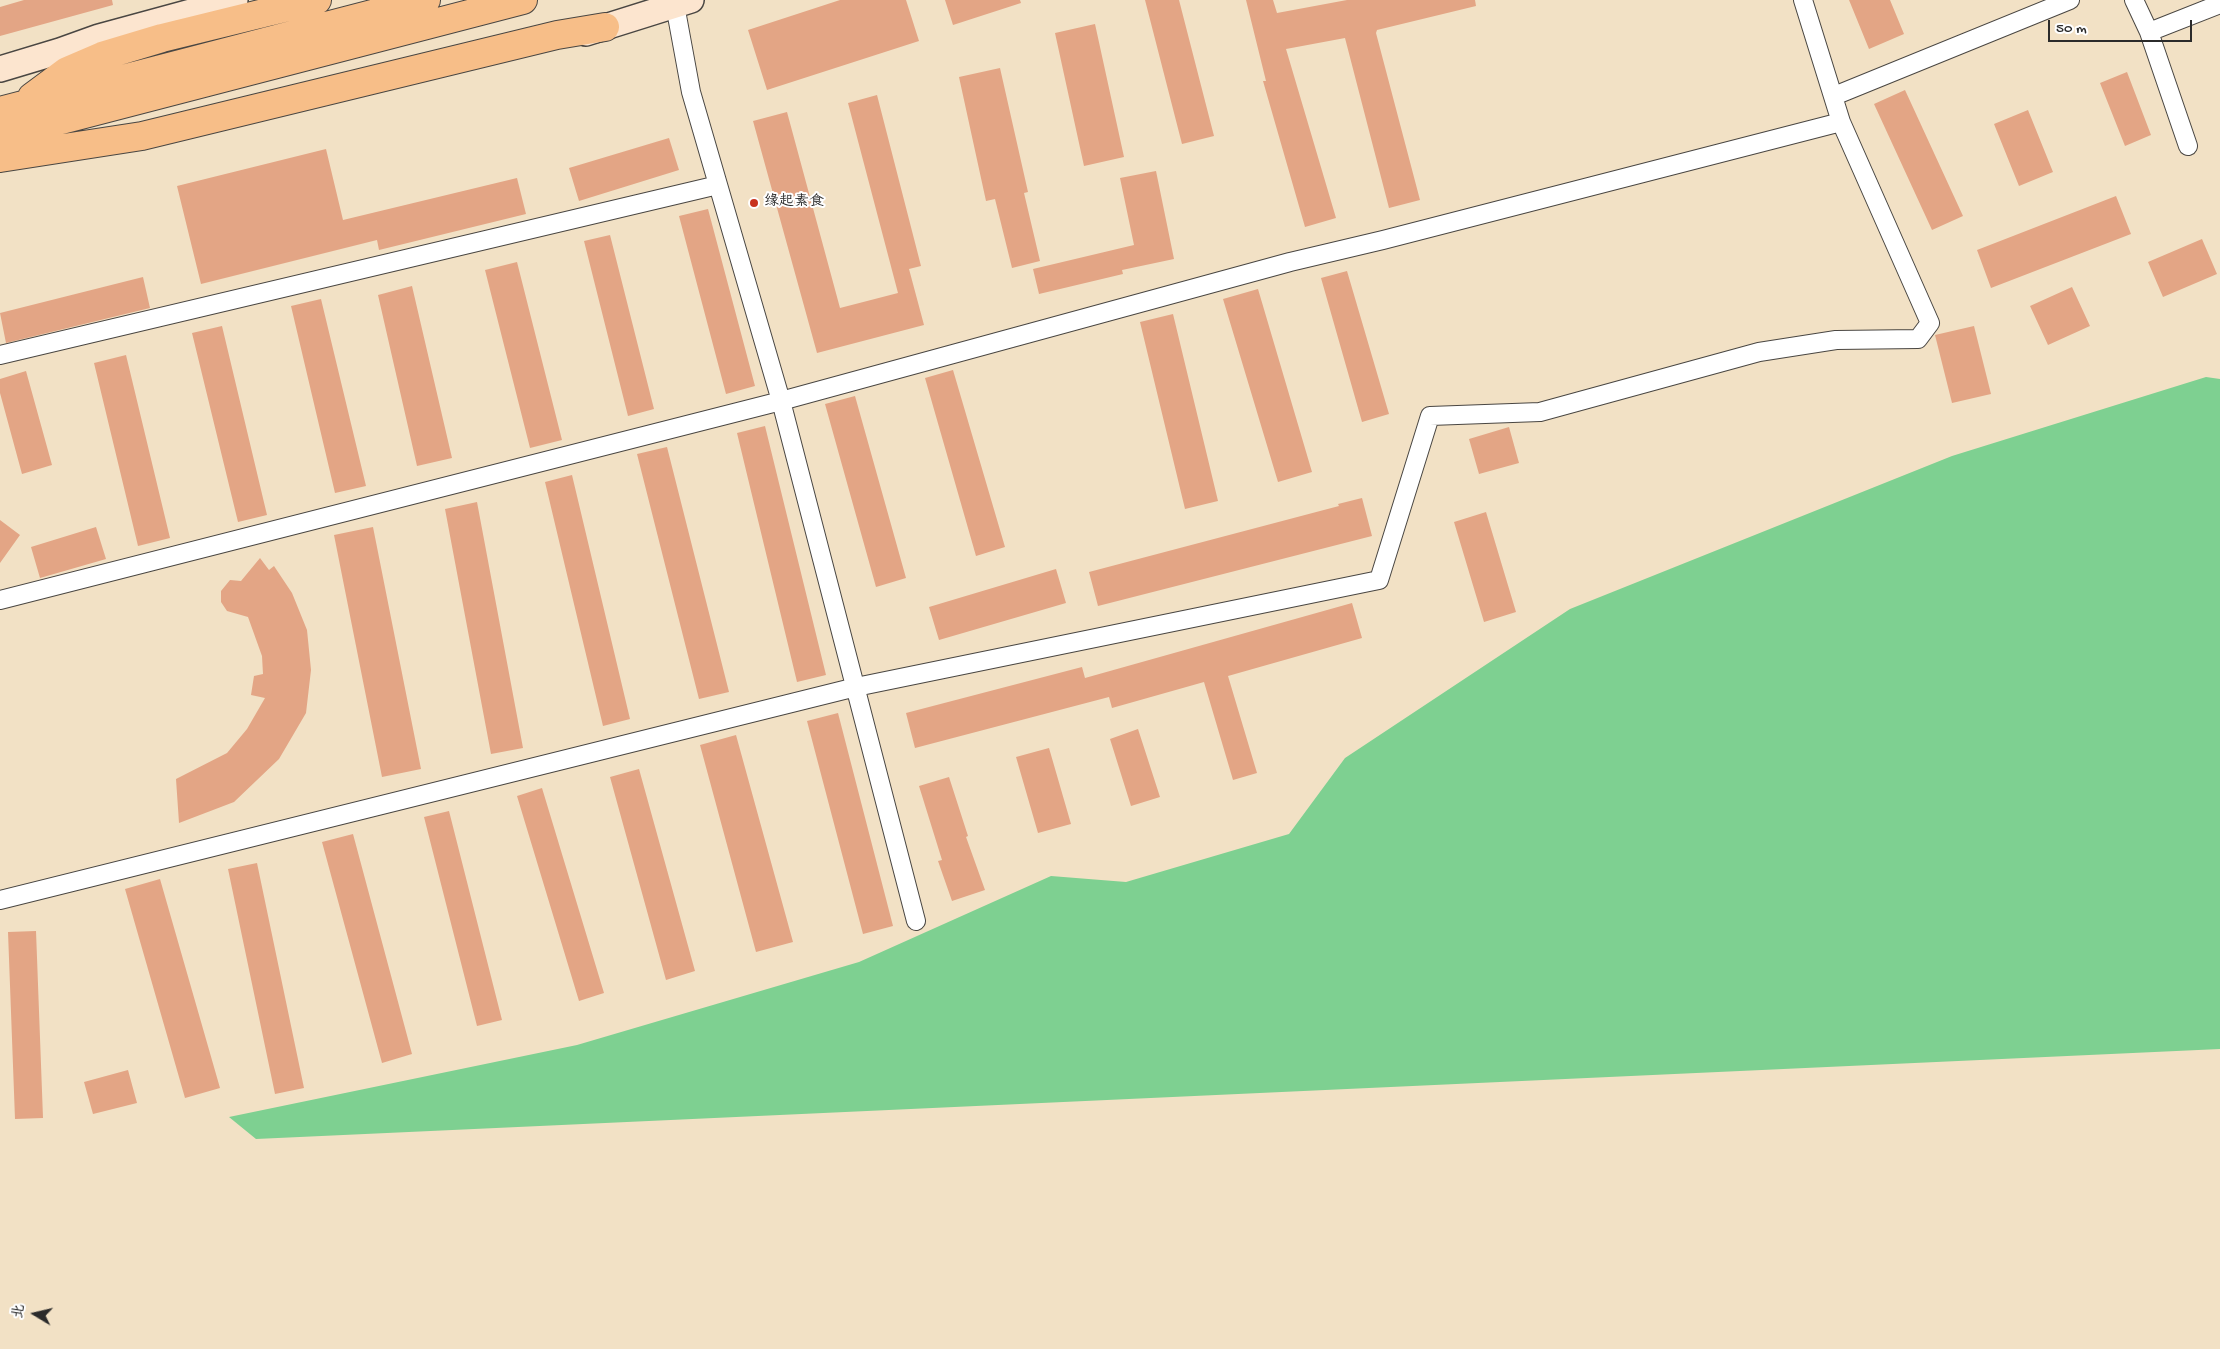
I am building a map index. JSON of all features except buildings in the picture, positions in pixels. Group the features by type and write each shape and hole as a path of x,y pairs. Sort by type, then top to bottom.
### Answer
{"highway":[{"path":"10,108 66,71 102,56 162,38 317,0"},
{"path":"10,108 426,0"},
{"path":"0,136 522,0"},
{"path":"0,158 142,136 484,53 605,26"}],"main road":[{"path":"0,69 99,37 235,0"},
{"path":"0,169 227,124 511,58 605,26 683,3"}],"street":[{"path":"0,900 856,687 1379,580 1430,416 1540,412 1759,352 1836,340 1918,339 1930,323 1841,122 1803,0"},
{"path":"1834,96 2070,0"},
{"path":"2134,0 2149,32 2188,146"},
{"path":"683,3 691,92 781,401 916,921"},
{"path":"2149,32 2220,4"},
{"path":"0,600 781,401 1290,262 1384,240 1841,122"},
{"path":"0,355 718,185"}],"green space":[{"path":"2206,377 2220,379 2220,1049 256,1139 229,1117 577,1045 859,962 1051,876 1126,882 1289,834 1345,758 1570,609 1952,456"}],"place":[{"name":"缘起素食","path":"754,203"}]}
